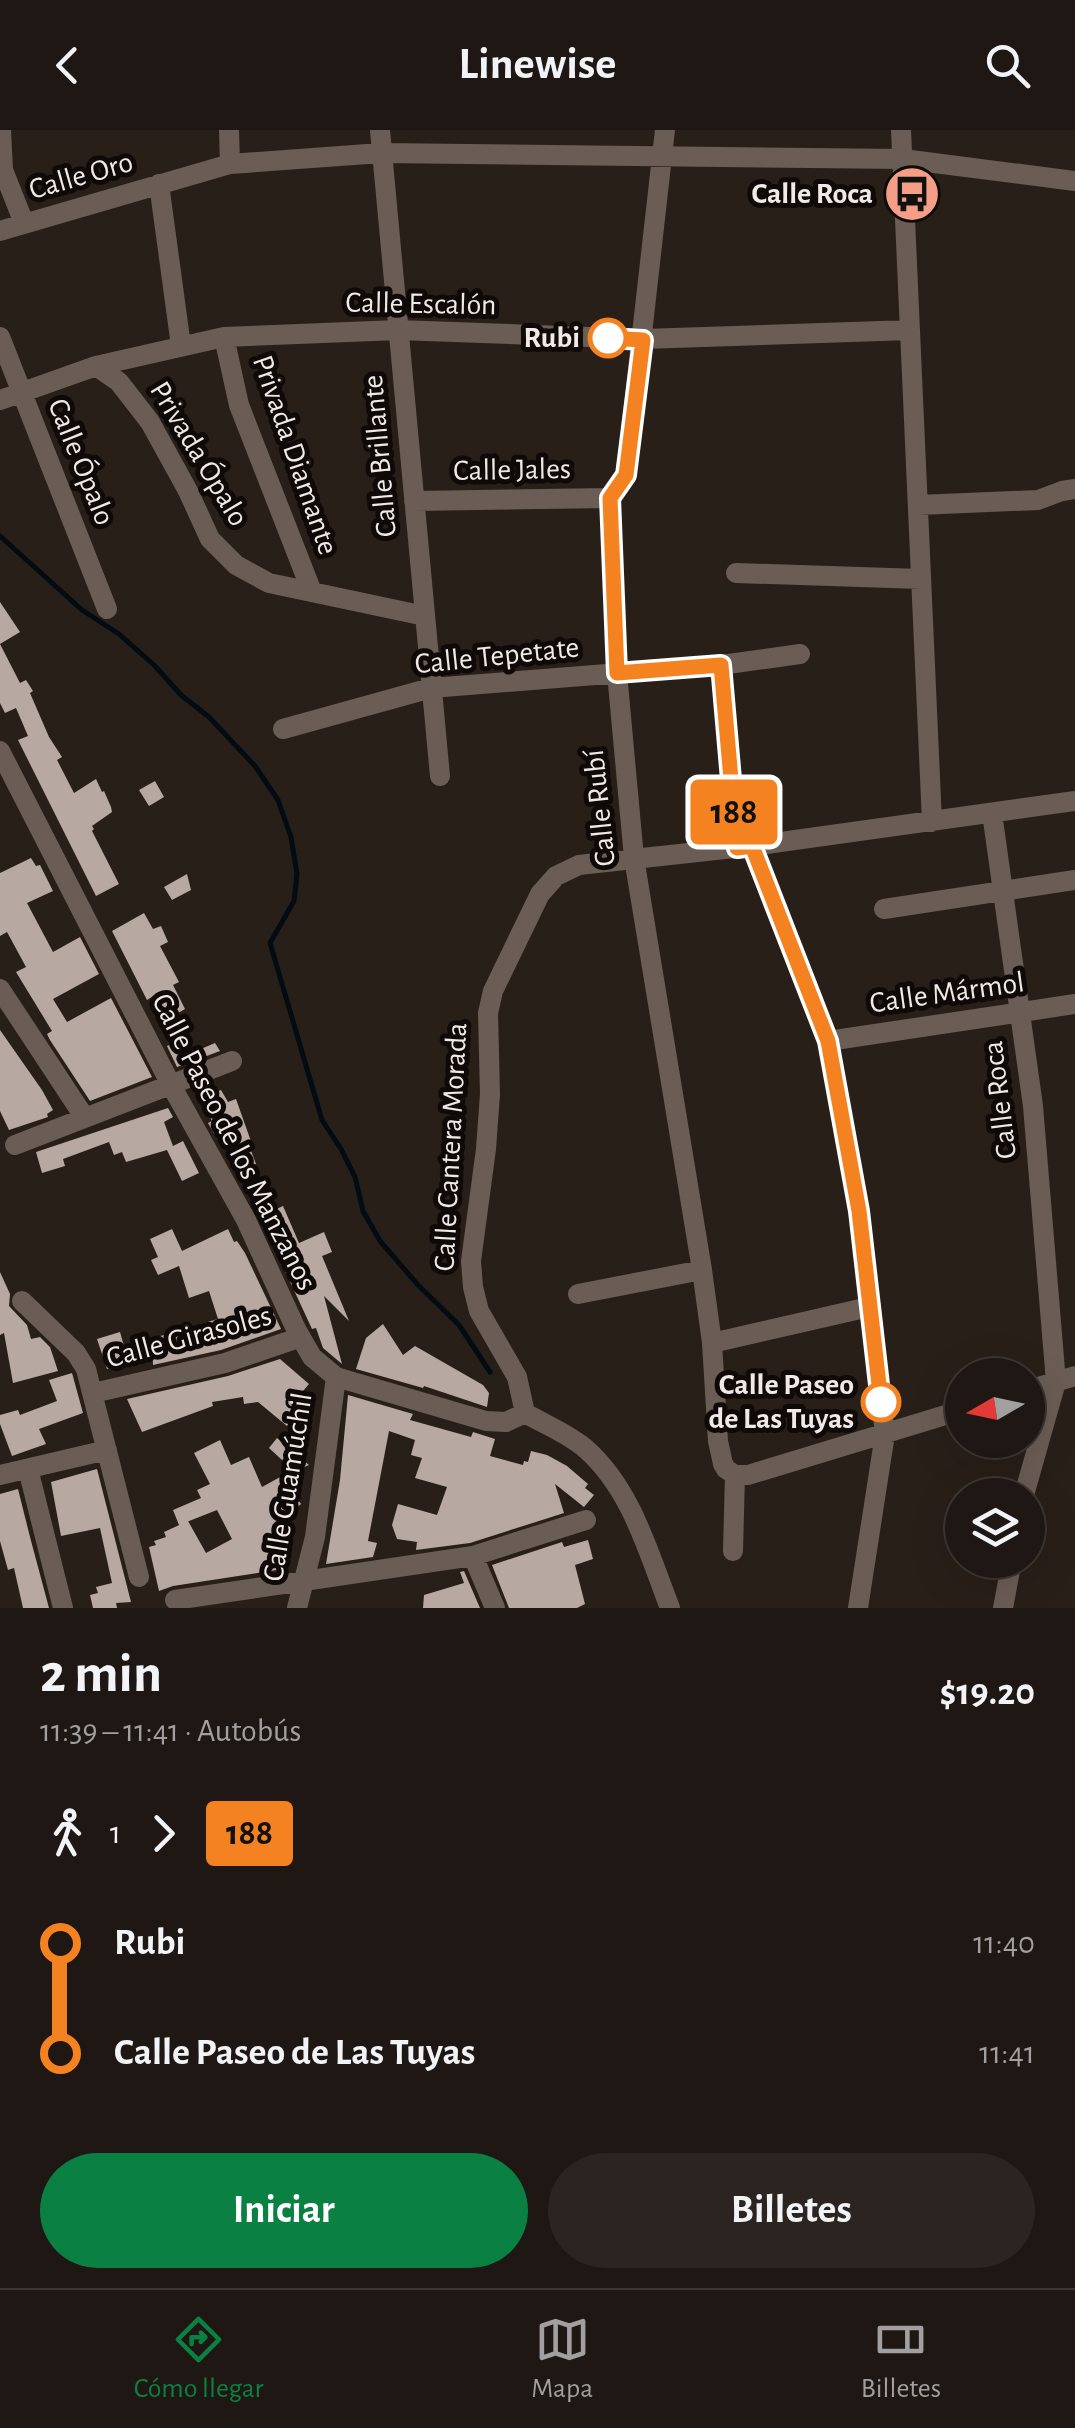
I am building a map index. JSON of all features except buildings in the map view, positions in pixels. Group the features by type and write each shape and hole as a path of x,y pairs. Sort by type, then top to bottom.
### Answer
{"street":[{"path":"0,130 3,170 24,224"},
{"path":"230,130 230,164"},
{"name":"Calle Brillante","path":"380,130 440,776"},
{"name":"Calle Rubí","path":"665,130 626,475 610,498 617,673 634,858 702,1270 712,1342 718,1441 723,1464 735,1476"},
{"path":"901,130 932,822"},
{"name":"Calle Oro","path":"0,230 230,164 381,154 902,159 1075,181"},
{"path":"159,184 180,346"},
{"name":"Calle Escalón","path":"0,400 96,366 224,337 398,330 643,340 910,330"},
{"name":"Calle Ópalo","path":"0,337 106,609"},
{"name":"Privada Diamante","path":"224,337 239,406 312,592"},
{"name":"Privada Ópalo","path":"96,366 119,382 150,422 210,539 236,566 269,583 425,616"},
{"path":"918,506 1038,500 1075,488"},
{"name":"Calle Jales","path":"414,502 610,498"},
{"path":"736,574 921,579"},
{"name":"Calle Tepetate","path":"284,730 432,688 721,665 800,654"},
{"path":"721,665 745,847 828,1041 859,1211 885,1434 858,1608"},
{"name":"Calle Paseo de los Manzanos","path":"0,752 171,1085 246,1220 301,1338 312,1357 336,1376"},
{"name":"Calle Cantera Morada","path":"525,1413 517,1376 480,1311 473,1288 472,1261 490,1094 488,1013 493,991 540,894 556,876 580,864 745,847 1075,801"},
{"name":"Calle Roca","path":"992,813 1066,1379"},
{"path":"884,908 1075,880"},
{"path":"0,990 84,1118"},
{"name":"Calle Mármol","path":"828,1041 1075,1004"},
{"path":"15,1145 232,1060"},
{"path":"578,1294 702,1270"},
{"path":"22,1301 76,1353 86,1369 139,1577"},
{"path":"712,1342 869,1307"},
{"name":"Calle Girasoles","path":"92,1393 226,1363 301,1338"},
{"path":"336,1376 486,1420 506,1422 525,1413 582,1446 612,1475 638,1524 670,1608"},
{"name":"Calle Guamúchil","path":"297,1608 315,1537 336,1376"},
{"path":"1030,1478 1066,1379"},
{"path":"734,1552 735,1476 748,1476 945,1415"},
{"path":"0,1475 107,1450"},
{"path":"28,1469 63,1608"},
{"path":"175,1600 472,1556 586,1520"},
{"path":"472,1556 495,1608"},
{"path":"1003,1608 1009,1578"}],"waterway":[{"path":"0,536 82,610 119,634 209,717 255,766 278,800 291,837 297,874 294,901 270,943 322,1120 355,1177 363,1211 380,1241 459,1325 490,1372"}],"bus line":[{"name":"188","path":"608,338 643,340 626,475 610,498 617,673 721,665 737,848 752,846 828,1041 859,1211 881,1402"}],"place":[{"name":"Calle Roca","path":"912,194"},
{"name":"Rubi","path":"608,338"},
{"name":"Calle Paseo de Las Tuyas","path":"881,1402"}]}
